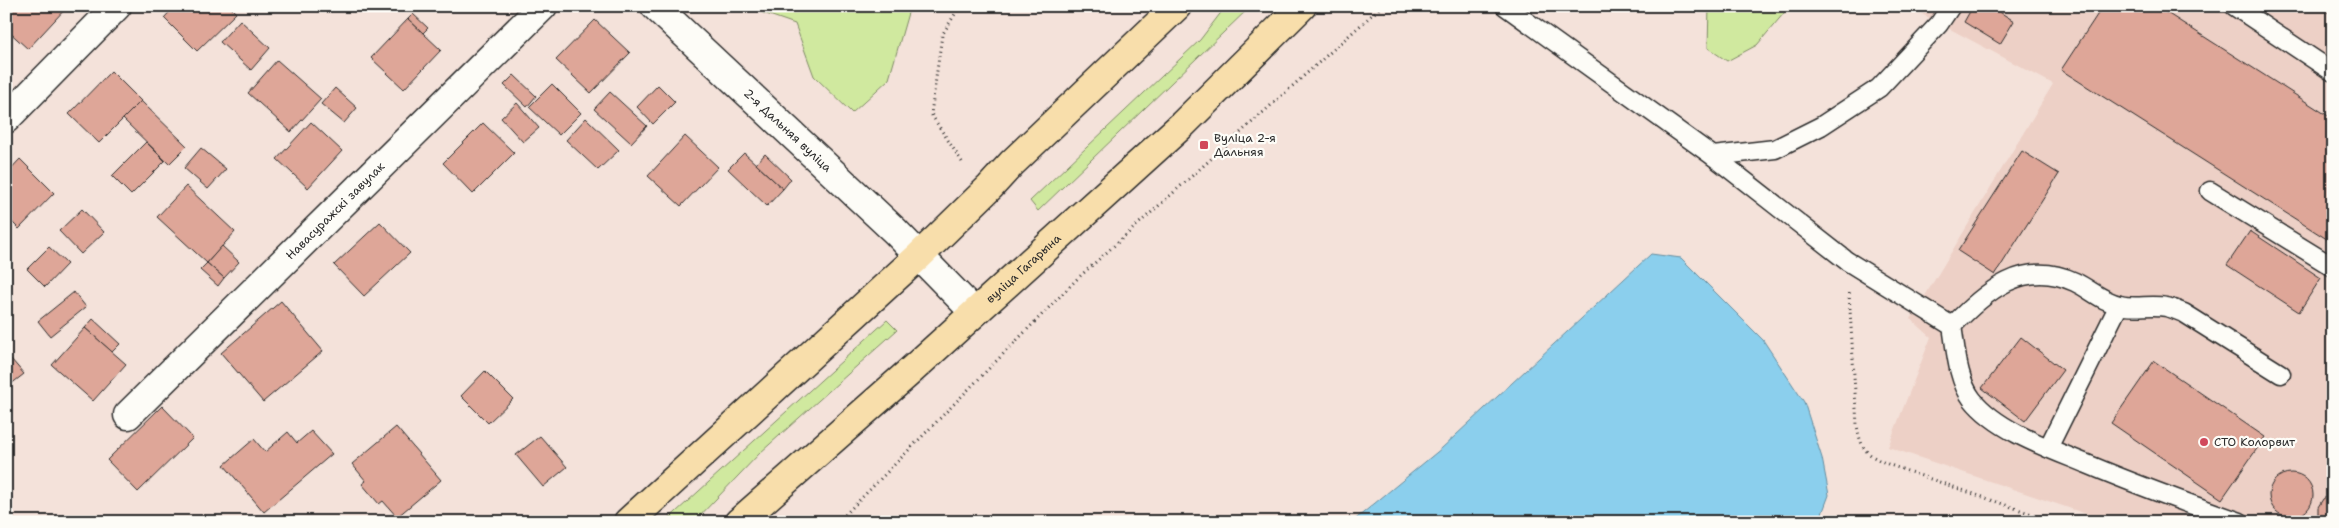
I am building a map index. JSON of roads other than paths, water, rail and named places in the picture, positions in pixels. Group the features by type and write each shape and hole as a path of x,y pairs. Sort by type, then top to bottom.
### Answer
{"main road":[{"path":"628,522 919,256 1012,163 1177,6"},
{"name":"вуліца Гагарына","path":"738,522 1183,124 1302,6"}],"street":[{"path":"6,119 118,6"},
{"name":"Навасуражскі завулак","path":"128,415 543,6"},
{"name":"2-я Дальняя вуліца","path":"655,6 885,221 974,312"}],"lane":[{"path":"1505,6 1713,156 1847,261 1952,326 1961,375 1971,397 1985,412 2018,433 2048,448 2146,488 2240,522"},
{"path":"1713,156 1776,149 1821,126 1879,88 1939,24 1951,6"},
{"path":"2234,6 2333,72"},
{"path":"2210,191 2333,267"},
{"path":"1952,326 1972,306 2000,286 2020,276 2038,273 2052,274 2076,282 2120,306 2166,307 2184,313 2281,374"},
{"path":"2048,448 2120,306"}],"water":[{"path":"1651,254 1681,258 1763,340 1804,402 1822,458 1829,495 1819,522 1352,522 1442,448"}],"place":[{"name":"Вуліца 2-я Дальняя","path":"1204,145"},
{"name":"СТО Колорвит","path":"2204,442"}]}
